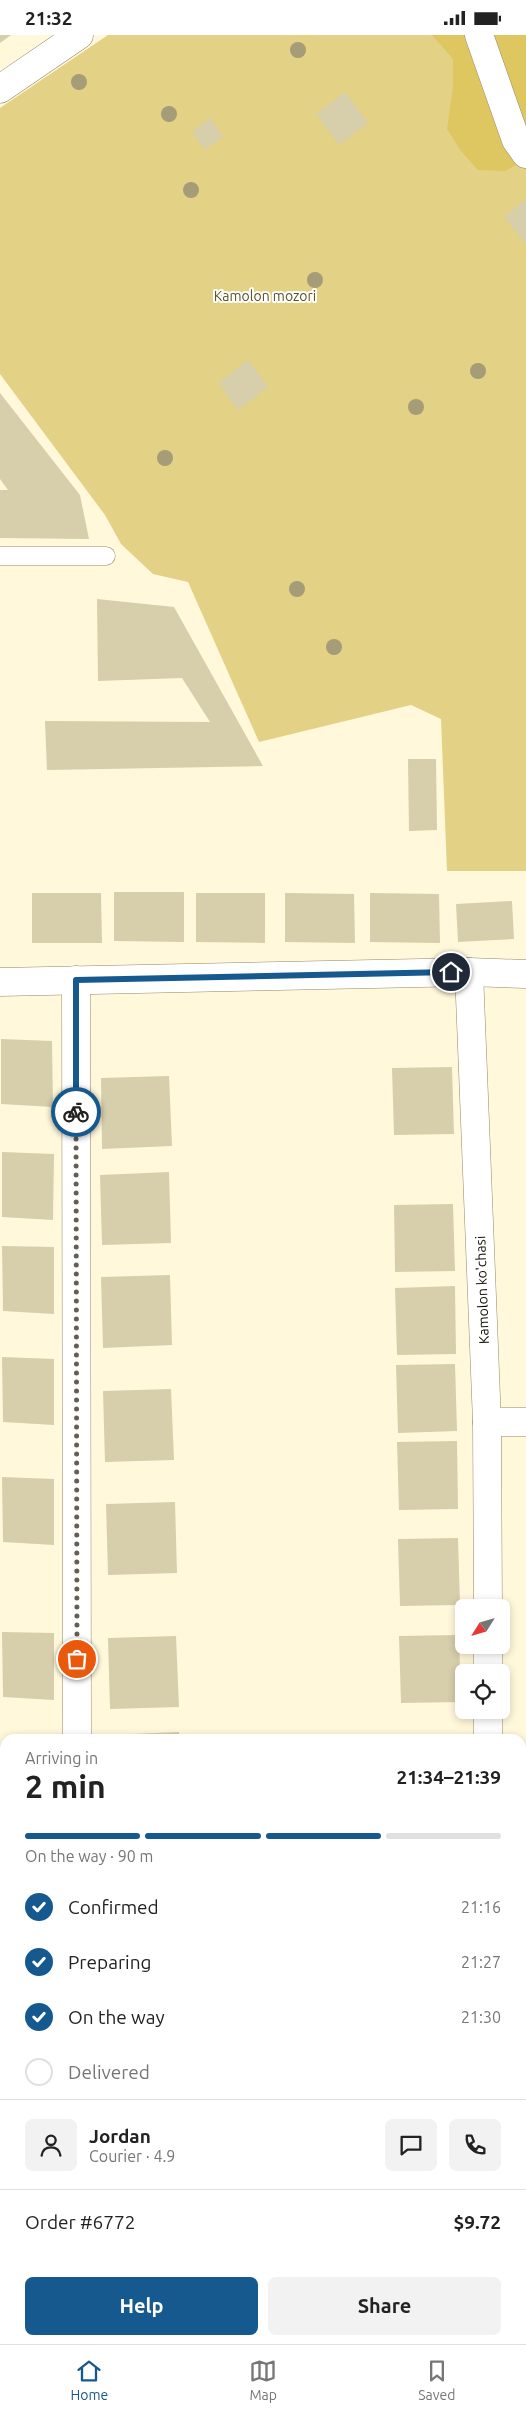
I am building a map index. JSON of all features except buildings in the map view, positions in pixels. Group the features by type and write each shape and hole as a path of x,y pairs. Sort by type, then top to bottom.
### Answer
{"street":[{"path":"0,89 79,35"},
{"path":"479,35 516,140 526,154"},
{"path":"0,982 469,972 526,974"},
{"name":"Kamolon ko'chasi","path":"469,972 487,1422 488,1599"},
{"path":"76,980 77,1734"},
{"path":"487,1422 526,1422"},
{"path":"488,1719 488,1734"}],"lane":[{"path":"0,555 106,556"}],"green space":[{"name":"Kamolon mozori","path":"108,35 526,35 526,871 447,871 441,719 411,705 259,742 188,582 153,574 121,544 105,515 0,374 0,108"}],"shaded area":[{"path":"432,35 526,35 526,159 505,171 478,170 461,151 447,129 453,87 453,59"}],"way so far":[{"path":"76,1112 77,1659"}],"route":[{"path":"76,1112 76,980 451,972"}]}
